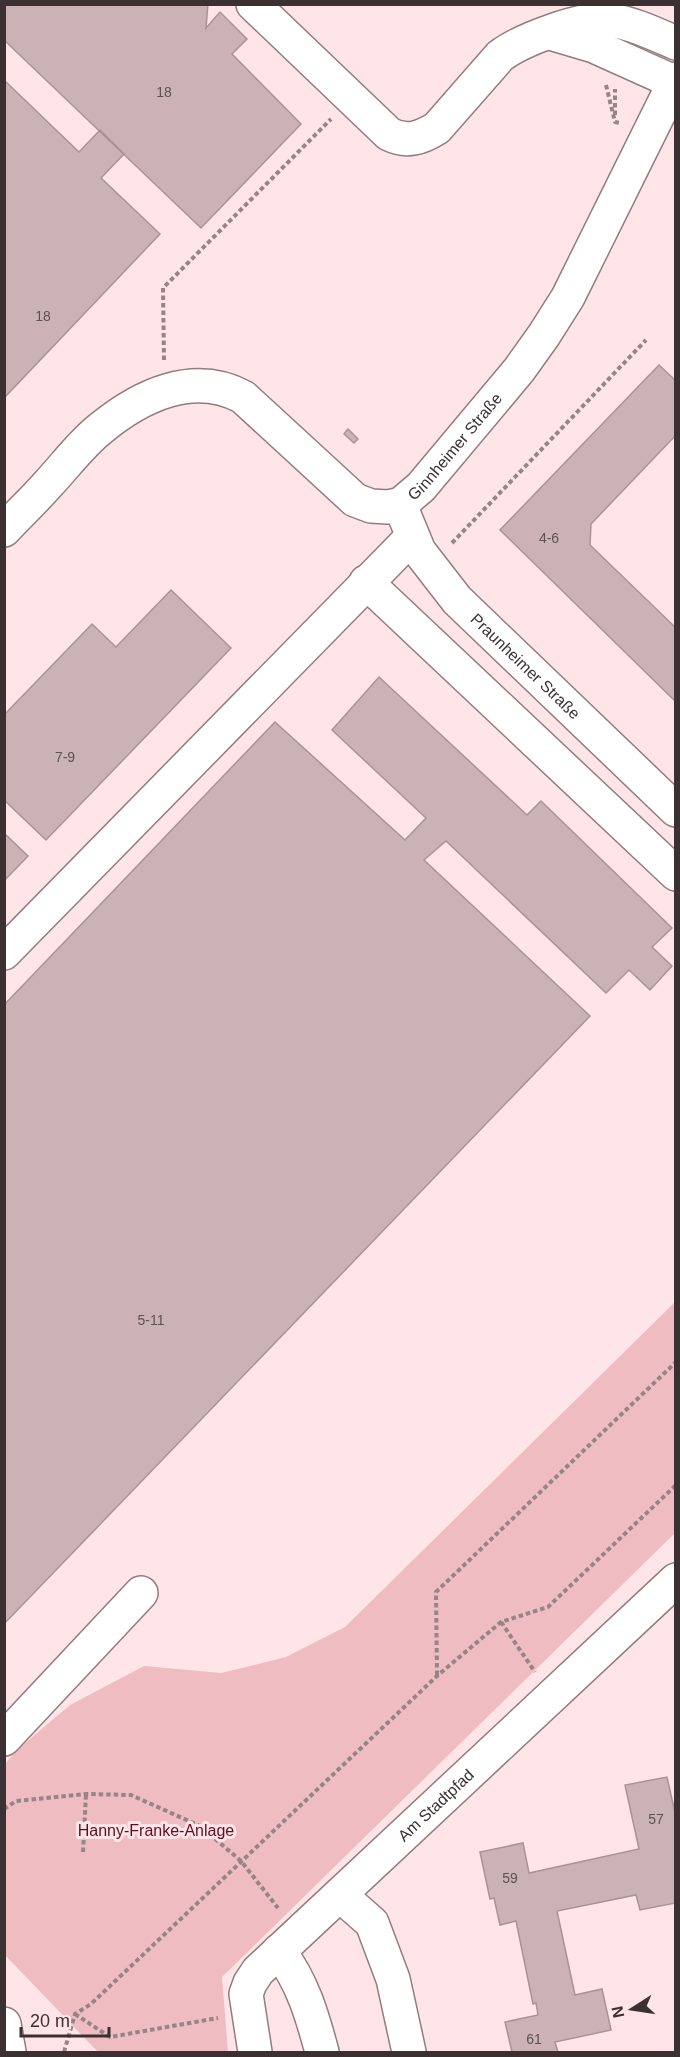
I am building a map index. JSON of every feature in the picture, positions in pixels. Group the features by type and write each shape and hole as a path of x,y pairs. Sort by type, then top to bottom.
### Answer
{"street":[{"path":"252,4 389,134 401,140 425,136 437,128 500,56 512,47 550,33 597,20 609,20 648,31 675,43"},
{"path":"621,22 649,4"},
{"path":"550,33 594,46 675,80"},
{"name":"Ginnheimer Straße","path":"4,530 98,430 131,406 164,392 190,386 228,389 243,397 356,501 371,506 388,507 400,504 421,487 519,369 544,335 568,297 675,80"},
{"name":"Praunheimer Straße","path":"400,504 412,537 435,574 457,600 675,810"},
{"path":"4,953 412,537"},
{"path":"366,582 675,874"},
{"name":"Am Stadtpfad","path":"255,2052 246,1994 258,1971 675,1580"},
{"path":"4,1739 141,1593"},
{"path":"340,1895 372,1923 393,1979 409,2052"},
{"path":"288,1942 293,1971 309,2007 322,2052"},
{"path":"4,2024 9,2052"}],"path":[{"path":"448,548 646,340"},
{"path":"437,1676 436,1592 675,1362"},
{"path":"64,2052 75,2014 91,2004 437,1676 501,1622 548,1607 675,1485"},
{"path":"501,1622 552,1694"},
{"path":"83,1852 86,1794"},
{"path":"4,1809 16,1802 86,1794 131,1795 200,1826 242,1861 288,1942"},
{"path":"75,2014 110,2037 248,2012"}],"green space":[{"name":"Hanny-Franke-Anlage","path":"675,1302 675,1533 222,1977 228,2052 98,2052 5,1955 5,1764 18,1749 70,1705 144,1666 221,1673 286,1657 345,1627"}],"building":[{"path":"4,4 208,4 206,28 220,12 247,39 232,54 301,124 201,228 4,40"},
{"path":"4,80 79,152 100,130 124,154 101,178 160,234 4,398"},
{"path":"659,365 676,381 676,435 591,524 590,545 676,628 676,702 500,530"},
{"path":"348,429 358,439 354,443 344,434"},
{"path":"171,590 231,648 46,840 4,800 4,715 92,624 116,647"},
{"path":"379,677 527,815 541,801 672,928 652,947 672,966 650,990 629,970 606,993 446,841 424,860 590,1016 4,1624 4,1005 275,722 405,840 426,818 332,730"},
{"path":"4,833 28,856 4,881"},
{"path":"667,1777 676,1817 676,1903 640,1910 636,1895 557,1911 575,1995 602,1989 611,2030 555,2042 558,2052 512,2052 505,2022 538,2015 536,2003 533,2004 516,1921 500,1925 494,1898 490,1899 480,1852 523,1843 529,1873 639,1849 625,1785"}]}
